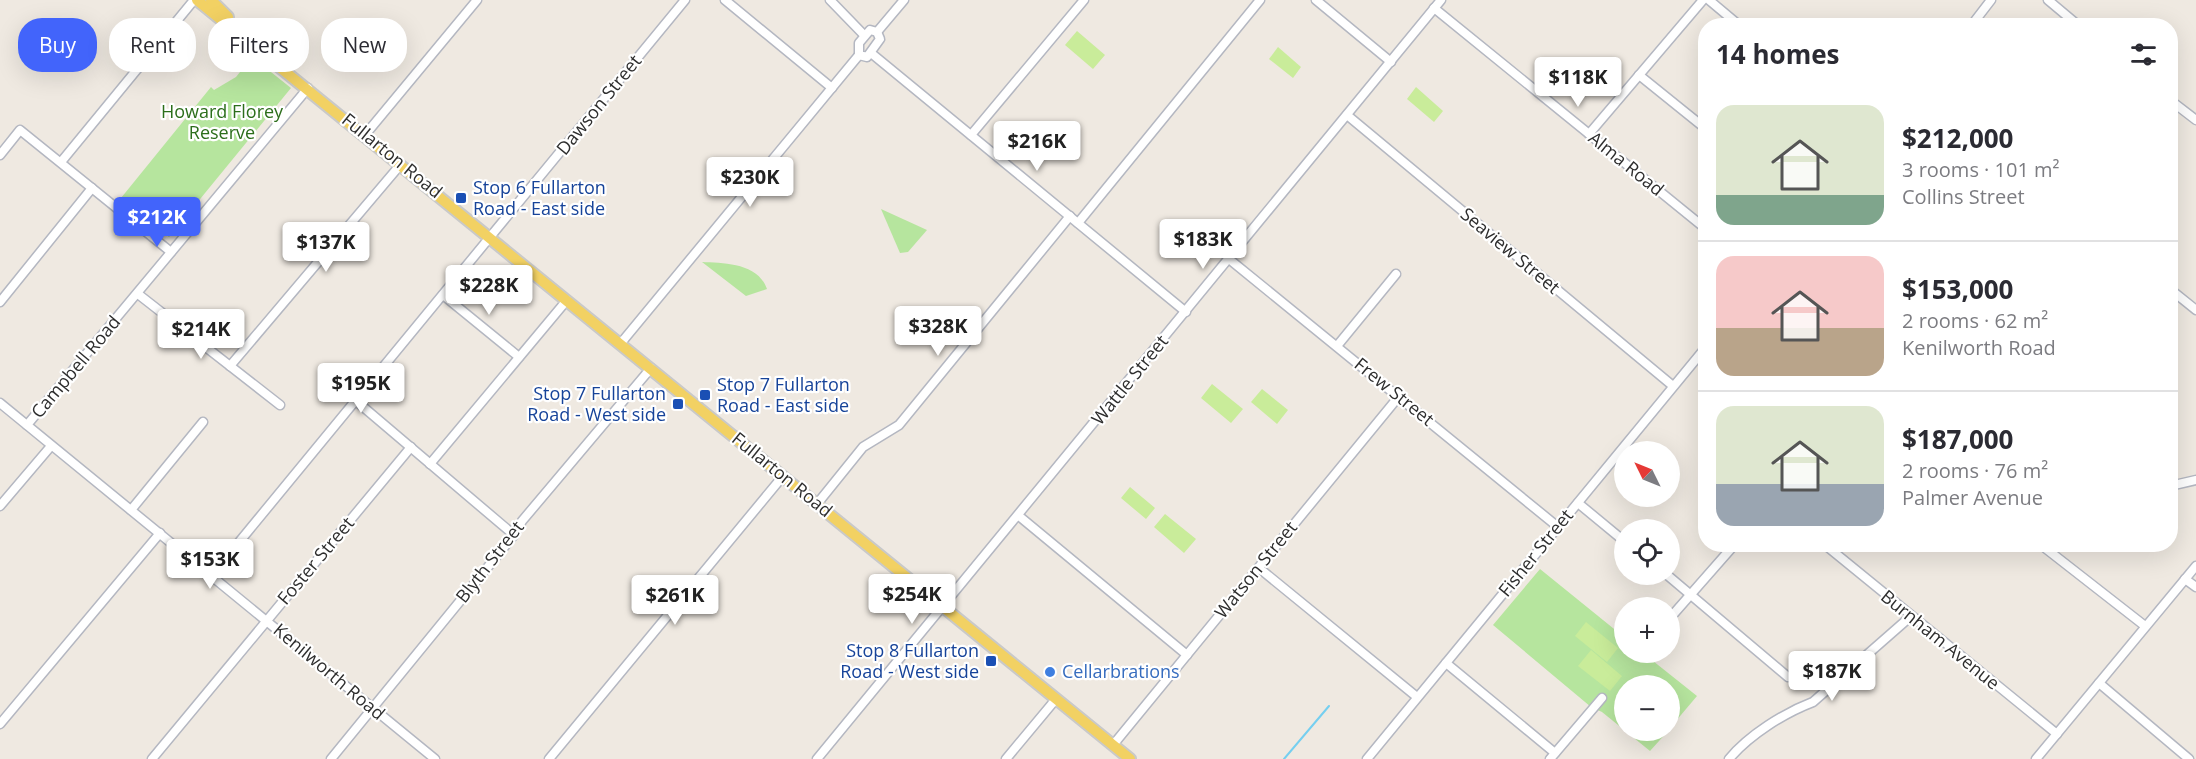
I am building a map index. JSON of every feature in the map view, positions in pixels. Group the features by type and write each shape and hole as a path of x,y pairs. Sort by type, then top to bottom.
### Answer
{"main road":[{"name":"Fullarton Road","path":"195,0 219,18"},
{"name":"Fullarton Road","path":"211,0 229,18"},
{"name":"Fullarton Road","path":"288,72 1130,759"}],"street":[{"path":"61,162 195,0"},
{"path":"365,135 477,0"},
{"name":"Dawson Street","path":"212,575 685,0"},
{"path":"725,0 832,88"},
{"path":"830,0 864,34"},
{"path":"877,32 904,0"},
{"path":"971,135 1084,0"},
{"path":"1078,223 1260,0"},
{"path":"1316,0 1391,62"},
{"name":"Wattle Street","path":"817,759 944,608 1441,0"},
{"path":"1589,134 1703,0"},
{"path":"1709,0 1730,18"},
{"path":"1977,18 1991,0"},
{"path":"2048,0 2069,18"},
{"name":"Alma Road","path":"1434,8 1698,223"},
{"path":"859,55 857,50 864,34 870,30 877,32"},
{"path":"859,55 867,57 871,53 880,39 877,32"},
{"path":"871,53 1186,312"},
{"path":"621,343 859,55"},
{"path":"1639,75 1698,123"},
{"name":"Campbell Road","path":"27,425 308,88"},
{"path":"2178,106 2196,120"},
{"name":"Seaview Street","path":"1347,115 1674,386"},
{"path":"0,155 20,130 171,252"},
{"path":"230,366 401,164"},
{"path":"0,302 92,188"},
{"path":"817,504 863,447 899,425 1070,216"},
{"name":"Frew Street","path":"1229,259 1400,395 1558,527"},
{"path":"1337,346 1396,274"},
{"path":"138,294 280,405"},
{"path":"443,295 519,357"},
{"path":"2178,295 2196,310"},
{"path":"430,464 567,300"},
{"name":"Fisher Street","path":"1367,759 1698,357"},
{"name":"Blyth Street","path":"331,759 514,535 522,521 651,368"},
{"name":"Watson Street","path":"1113,746 1400,395"},
{"path":"355,400 514,535"},
{"name":"Kenilworth Road","path":"0,403 435,759"},
{"path":"131,510 203,422"},
{"path":"0,506 51,446"},
{"name":"Foster Street","path":"153,759 411,447"},
{"path":"549,759 783,476"},
{"path":"2178,482 2196,480"},
{"path":"1578,503 1614,533"},
{"path":"1019,516 1187,655"},
{"path":"0,724 160,533"},
{"path":"1680,605 1728,552"},
{"name":"Burnham Avenue","path":"1833,552 1910,617 2057,734"},
{"path":"2050,552 2145,626"},
{"path":"2036,759 2196,566"},
{"path":"1259,568 1418,698"},
{"path":"2185,579 2196,587"},
{"path":"1679,585 1788,677"},
{"path":"1729,759 1737,749 1795,709 1813,702 1910,617"},
{"path":"1446,663 1553,756 1602,698"},
{"path":"2099,683 2189,759"},
{"path":"1006,759 1056,699"}],"green space":[{"path":"1077,31 1105,55 1093,69 1065,45"},
{"path":"1278,47 1301,67 1293,78 1269,59"},
{"name":"Howard Florey Reserve","path":"240,72 271,72 291,88 169,237 121,198 211,87 214,90 236,77"},
{"path":"1416,87 1443,111 1434,122 1407,99"},
{"path":"881,209 927,230 908,252 900,253"},
{"path":"702,262 730,264 748,269 763,280 767,289 746,296"},
{"path":"1212,384 1243,409 1231,423 1201,398"},
{"path":"1262,389 1288,410 1277,424 1251,402"},
{"path":"1130,487 1155,508 1146,519 1121,498"},
{"path":"1165,514 1196,539 1184,553 1154,527"},
{"path":"1540,569 1614,629 1614,663 1656,663 1671,675 1614,675 1614,722 1591,707 1493,625"},
{"path":"1586,622 1614,645 1614,653 1607,662 1575,636"},
{"path":"1591,650 1621,675 1614,675 1614,686 1610,691 1578,666"},
{"path":"1680,682 1697,696 1680,716"},
{"path":"1638,741 1659,741 1650,751"}],"waterway":[{"path":"1284,759 1329,706"}],"place":[{"name":"Stop 6 Fullarton Road - East side","path":"461,198"},
{"name":"Stop 7 Fullarton Road - East side","path":"705,395"},
{"name":"Stop 7 Fullarton Road - West side","path":"678,404"},
{"name":"Stop 8 Fullarton Road - West side","path":"991,661"},
{"name":"Cellarbrations","path":"1050,672"}]}
